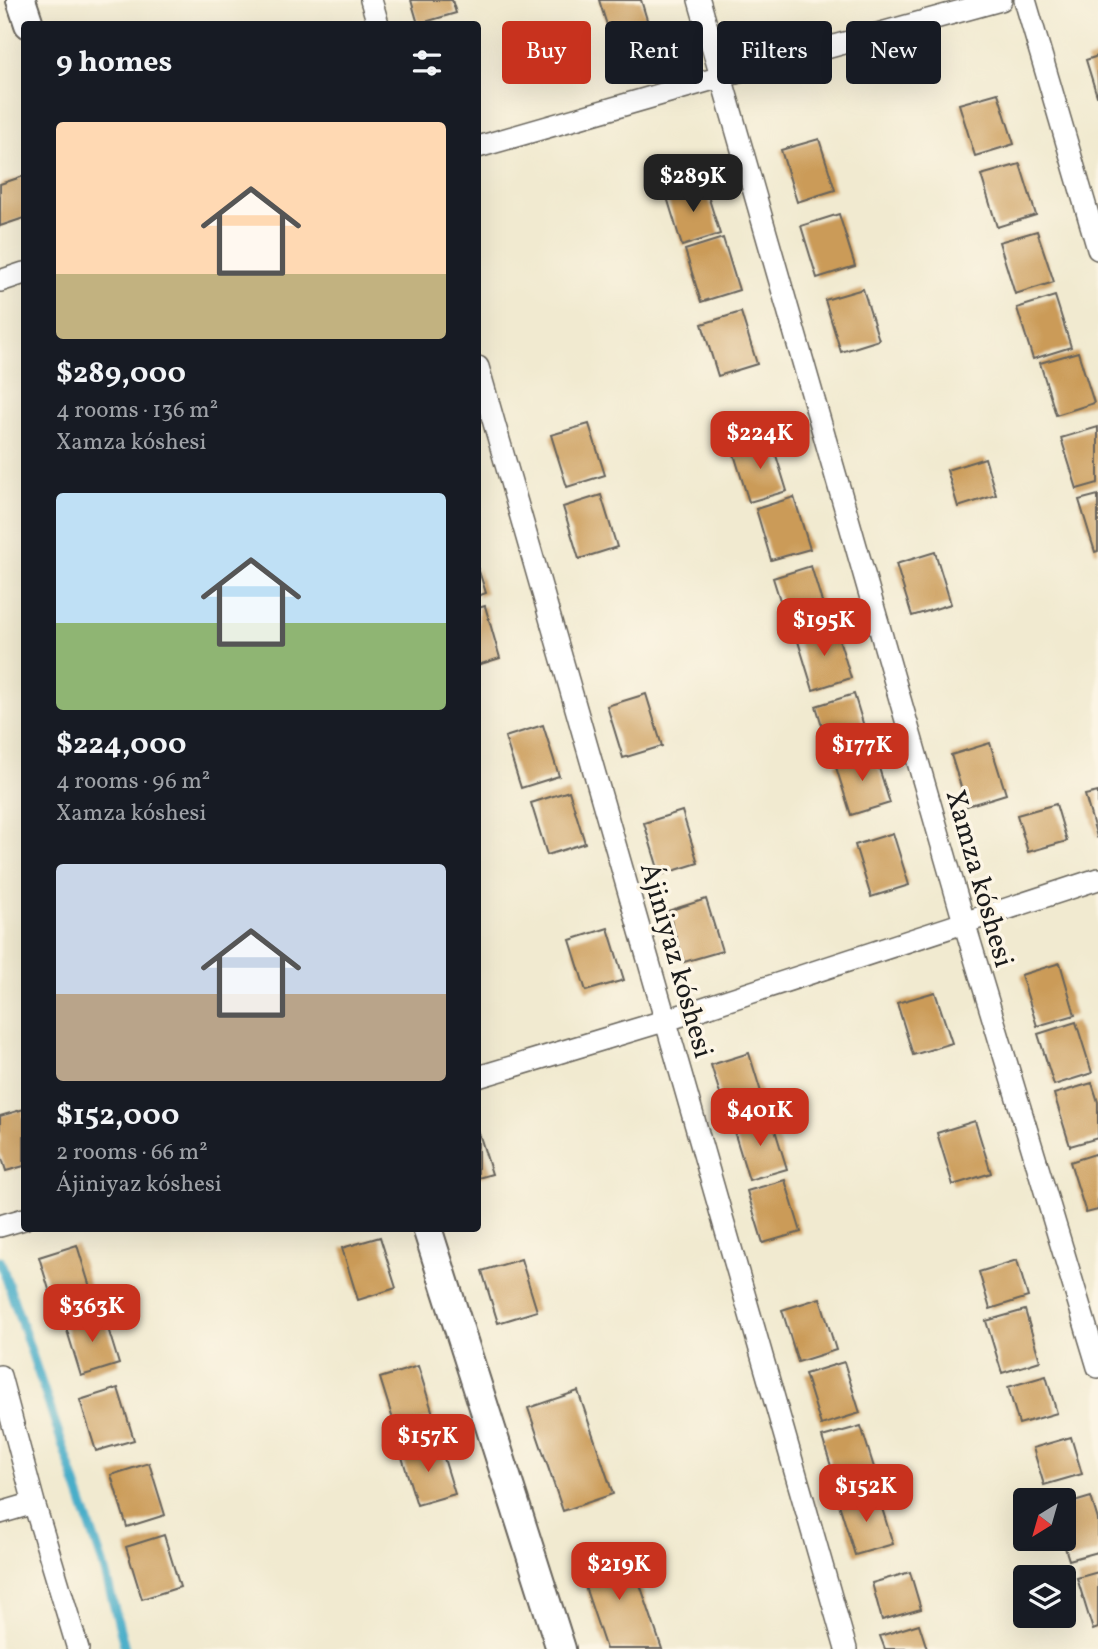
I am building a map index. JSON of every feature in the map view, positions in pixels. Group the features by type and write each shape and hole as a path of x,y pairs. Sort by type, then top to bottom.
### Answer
{"street":[{"path":"21,0 28,21"},
{"path":"371,0 377,21"},
{"name":"Xamza kóshesi","path":"699,0 717,63"},
{"path":"832,46 1001,0"},
{"path":"1025,0 1098,249"},
{"path":"481,146 717,78"},
{"name":"Xamza kóshesi","path":"723,84 964,922 1098,1367"},
{"path":"0,281 21,274"},
{"name":"Ájiniyaz kóshesi","path":"481,377 846,1649"},
{"path":"481,1076 667,1020 1098,879"},
{"path":"0,1226 21,1220"},
{"path":"428,1232 561,1649"},
{"path":"0,1376 34,1503 78,1649"},
{"path":"0,1513 34,1503"}],"building":[{"path":"411,0 452,0 456,13 428,21 417,21"},
{"path":"599,0 641,0 647,21 606,21"},
{"path":"1098,56 1098,96 1097,96 1086,60"},
{"path":"998,93 1014,144 975,156 959,104"},
{"path":"819,139 835,190 797,202 781,150"},
{"path":"1020,164 1036,215 997,227 981,175"},
{"path":"21,177 21,219 0,226 0,184"},
{"path":"704,183 720,234 682,246 666,194"},
{"path":"839,214 855,266 817,278 801,226"},
{"path":"1037,231 1054,282 1015,294 999,242"},
{"path":"723,238 739,290 701,302 685,250"},
{"path":"863,289 879,340 841,352 825,300"},
{"path":"1055,296 1071,347 1033,359 1017,308"},
{"path":"741,312 757,364 718,376 702,324"},
{"path":"1078,352 1094,403 1056,415 1040,363"},
{"path":"589,424 605,475 567,487 551,435"},
{"path":"1098,427 1098,483 1077,489 1061,438"},
{"path":"771,439 787,491 749,502 733,451"},
{"path":"985,458 996,495 958,507 947,470"},
{"path":"601,495 617,547 579,559 563,507"},
{"path":"1098,495 1098,551 1095,552 1079,500"},
{"path":"794,497 810,549 771,560 756,509"},
{"path":"935,552 951,604 912,616 896,564"},
{"path":"811,566 827,618 789,629 773,578"},
{"path":"481,577 486,593 481,595"},
{"path":"485,606 500,658 481,664 481,607"},
{"path":"835,626 851,678 813,690 797,638"},
{"path":"646,694 662,746 623,758 607,706"},
{"path":"854,694 870,746 832,758 816,706"},
{"path":"543,725 559,776 521,788 505,737"},
{"path":"990,743 1006,794 967,806 951,755"},
{"path":"874,752 890,803 851,815 835,764"},
{"path":"569,791 585,843 547,855 531,803"},
{"path":"1098,792 1098,836 1097,837 1085,795"},
{"path":"1056,804 1067,841 1028,852 1017,815"},
{"path":"682,811 698,863 660,875 644,823"},
{"path":"893,833 909,885 871,897 855,845"},
{"path":"706,899 722,951 684,962 668,911"},
{"path":"608,928 624,980 586,991 570,940"},
{"path":"1060,963 1075,1015 1037,1026 1021,975"},
{"path":"935,992 952,1043 913,1055 897,1003"},
{"path":"1076,1022 1092,1073 1054,1085 1038,1034"},
{"path":"749,1053 765,1105 727,1116 711,1065"},
{"path":"1092,1083 1098,1102 1098,1138 1070,1146 1054,1094"},
{"path":"21,1110 21,1167 6,1171 0,1152 0,1116"},
{"path":"771,1117 787,1169 749,1180 733,1128"},
{"path":"975,1121 991,1173 953,1185 937,1133"},
{"path":"481,1139 492,1174 481,1177"},
{"path":"1098,1153 1098,1210 1086,1213 1070,1162"},
{"path":"785,1180 801,1232 763,1243 747,1191"},
{"path":"380,1237 396,1288 358,1300 342,1248"},
{"path":"77,1245 93,1297 55,1309 39,1257"},
{"path":"521,1259 537,1311 498,1323 482,1271"},
{"path":"1017,1260 1028,1297 990,1309 979,1272"},
{"path":"820,1298 836,1350 798,1362 782,1310"},
{"path":"1025,1310 1040,1361 1002,1373 986,1321"},
{"path":"103,1312 119,1364 81,1376 65,1324"},
{"path":"844,1362 860,1413 821,1425 805,1374"},
{"path":"418,1366 434,1417 396,1429 380,1378"},
{"path":"1046,1376 1057,1413 1019,1424 1008,1387"},
{"path":"118,1388 134,1440 96,1451 80,1400"},
{"path":"578,1391 613,1494 563,1511 528,1408"},
{"path":"861,1426 877,1477 838,1489 822,1437"},
{"path":"1071,1437 1082,1474 1044,1485 1033,1448"},
{"path":"439,1442 455,1494 417,1505 401,1454"},
{"path":"149,1463 165,1515 127,1527 111,1475"},
{"path":"877,1492 893,1544 855,1555 839,1504"},
{"path":"1091,1497 1098,1520 1098,1552 1069,1560 1066,1551 1076,1551 1076,1501"},
{"path":"164,1535 180,1587 142,1599 126,1547"},
{"path":"627,1546 662,1649 606,1649 577,1563"},
{"path":"910,1572 921,1609 882,1620 872,1583"},
{"path":"1098,1572 1098,1628 1093,1630 1077,1578"},
{"path":"919,1624 927,1649 885,1649 880,1636"}],"waterway":[{"path":"0,1260 103,1564 125,1649"}]}
